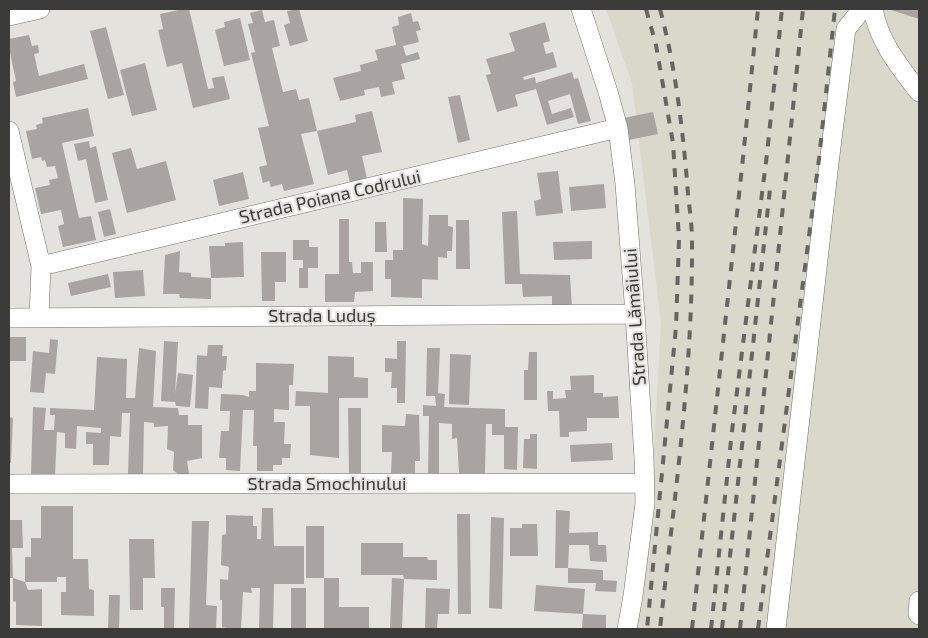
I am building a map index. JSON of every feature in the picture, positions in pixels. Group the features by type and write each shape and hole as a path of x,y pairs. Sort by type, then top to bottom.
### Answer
{"street":[{"path":"9,16 40,9"},
{"name":"Strada Lămâiului","path":"581,9 618,128 625,184 635,314 645,502 627,629"},
{"path":"776,629 846,29 862,9"},
{"path":"873,9 880,34 888,50 919,92"},
{"name":"Strada Poiana Codrului","path":"42,266 618,128"},
{"path":"9,131 42,266 38,318"},
{"name":"Strada Luduș","path":"9,318 635,314"},
{"name":"Strada Smochinului","path":"9,484 645,483"},
{"path":"919,601 919,615"}],"shaded area":[{"path":"606,9 919,9 919,629 634,629 652,484 661,323 632,83"}],"building":[{"path":"189,9 208,89 214,88 212,78 224,76 230,99 193,108 182,63 167,67 158,30 163,29 160,14"},
{"path":"299,9 308,41 290,46 284,25 290,23 287,11"},
{"path":"888,9 919,9 919,19"},
{"path":"262,10 265,22 274,20 280,46 272,48 283,92 296,89 299,100 309,98 317,131 301,134 314,184 284,191 282,184 271,187 269,181 263,183 259,167 267,165 258,128 269,126 251,53 255,52 248,24 253,23 250,13"},
{"path":"411,13 413,22 418,21 421,30 416,31 419,42 403,46 406,56 418,52 420,59 401,64 405,79 392,82 395,94 381,97 379,87 364,90 365,95 340,101 333,78 361,71 360,65 378,60 375,50 396,45 392,27 399,25 398,17"},
{"path":"240,18 250,60 224,66 215,30 225,27 224,22"},
{"path":"545,22 550,41 543,43 546,54 553,52 557,67 523,77 524,80 535,77 536,83 572,72 574,79 578,78 591,121 578,124 570,94 548,101 552,114 571,108 574,117 547,125 536,89 515,95 518,106 497,112 486,75 491,74 486,59 515,51 509,33"},
{"path":"106,27 124,95 108,99 90,31"},
{"path":"29,35 32,46 38,45 39,53 34,54 39,76 84,64 88,79 16,97 13,82 16,81 9,39"},
{"path":"145,63 157,110 132,116 120,70"},
{"path":"460,95 470,140 458,143 448,97"},
{"path":"88,108 94,136 62,143 79,218 91,216 96,240 63,247 58,226 64,224 61,210 41,214 35,188 50,185 49,180 58,178 55,166 47,167 45,160 42,161 41,157 32,159 26,131 37,129 36,125 43,123 42,118"},
{"path":"372,111 382,152 362,156 367,179 350,183 347,170 328,175 317,131 356,122 355,115"},
{"path":"653,112 658,134 629,140 624,118"},
{"path":"89,141 90,148 96,146 108,200 95,203 86,159 78,161 74,144"},
{"path":"131,148 137,169 166,161 176,200 127,213 112,153"},
{"path":"558,171 563,213 536,216 534,201 541,199 537,173"},
{"path":"243,172 249,199 219,206 213,180"},
{"path":"604,184 606,208 571,211 569,187"},
{"path":"403,198 423,199 422,244 428,246 429,215 448,215 448,226 453,227 452,251 447,251 447,258 438,257 438,280 422,279 422,298 391,297 391,279 385,279 385,260 393,260 393,250 403,250"},
{"path":"110,209 116,234 104,237 98,212"},
{"path":"517,211 520,274 570,275 572,309 552,310 552,296 523,297 522,284 505,284 502,212"},
{"path":"339,219 349,219 349,262 352,262 353,273 361,273 361,262 373,262 373,291 355,292 354,302 325,302 325,274 339,274"},
{"path":"456,220 469,220 470,269 456,269"},
{"path":"375,222 386,222 387,252 375,252"},
{"path":"293,240 309,240 309,247 318,247 318,268 308,268 308,288 299,288 299,268 303,268 303,260 293,260"},
{"path":"592,241 592,259 554,260 553,242"},
{"path":"243,242 244,277 211,278 209,246 225,246 225,243"},
{"path":"180,251 179,272 191,273 191,277 211,278 211,299 180,298 179,294 163,294 165,255"},
{"path":"261,252 286,252 286,282 275,282 275,301 262,301"},
{"path":"143,270 145,296 115,298 113,272"},
{"path":"108,274 111,287 71,296 68,283"},
{"path":"9,337 26,337 26,361 9,361"},
{"path":"50,339 58,340 55,374 46,373 44,393 30,392 33,351 49,353"},
{"path":"164,341 178,342 175,394 178,373 193,375 190,407 176,406 175,402 161,401"},
{"path":"397,341 406,341 405,403 397,403 397,388 391,388 392,372 385,372 385,358 397,359"},
{"path":"208,345 223,345 222,356 227,356 226,370 223,371 222,388 209,387 208,409 195,408 197,355 207,356"},
{"path":"139,348 156,351 153,407 178,408 179,415 188,415 188,425 202,425 202,458 187,461 189,474 179,475 173,470 174,452 167,449 168,426 154,427 154,423 144,422 143,474 128,474 130,413 122,413 121,437 110,436 109,465 93,465 93,444 86,444 86,432 101,433 101,428 77,426 76,449 65,448 65,433 57,432 55,475 31,475 33,407 46,408 44,430 54,430 55,415 50,415 50,408 94,410 97,357 127,359 126,398 135,398"},
{"path":"427,348 440,348 438,393 445,394 444,407 505,409 505,427 518,427 517,470 504,469 504,435 492,435 492,424 486,424 485,474 459,473 457,438 452,439 452,424 439,423 439,474 428,473 429,416 423,416 423,405 436,406 435,396 426,396"},
{"path":"529,352 537,352 537,400 524,400 524,370 528,370"},
{"path":"450,354 471,355 469,405 449,404"},
{"path":"328,356 354,357 354,377 368,378 368,398 339,398 339,458 310,455 310,406 295,406 296,391 328,393"},
{"path":"256,363 294,364 293,385 289,385 289,410 274,409 274,422 285,422 284,444 291,444 290,458 282,458 282,465 273,465 273,471 257,471 257,446 253,446 254,410 243,410 240,471 226,470 226,458 219,458 221,431 229,431 230,411 220,411 221,394 249,397 249,391 256,391"},
{"path":"594,375 594,393 603,393 603,397 618,396 619,418 587,418 587,431 569,432 569,437 560,437 559,411 548,411 547,391 553,391 553,399 566,398 565,390 571,390 570,376"},
{"path":"348,408 361,408 361,473 349,473"},
{"path":"406,414 419,415 420,461 415,461 415,473 391,473 392,452 382,452 382,425 405,426"},
{"path":"9,417 13,418 11,463 9,463"},
{"path":"530,434 537,434 537,469 523,468 524,439 530,439"},
{"path":"612,443 613,460 571,462 570,445"},
{"path":"41,506 73,506 73,559 88,559 89,589 94,590 94,616 61,615 61,592 66,592 66,577 57,577 57,582 25,582 25,557 31,557 31,538 41,538"},
{"path":"262,508 273,508 274,546 304,546 304,584 274,584 273,629 259,629 260,588 251,588 252,593 243,592 241,629 227,629 222,627 222,600 220,600 220,579 228,580 229,567 221,565 222,535 226,534 226,515 253,516 253,526 257,526 257,539 261,539"},
{"path":"556,510 570,511 569,533 598,532 598,545 606,545 607,562 590,561 589,545 569,545 568,568 555,568"},
{"path":"457,514 470,514 471,614 458,614"},
{"path":"491,517 504,518 502,609 489,608"},
{"path":"9,520 22,520 23,548 12,548 13,578 9,578"},
{"path":"192,521 209,521 206,605 217,606 216,629 189,629"},
{"path":"522,524 537,524 538,556 510,556 510,528 522,528"},
{"path":"306,526 324,526 324,578 306,578"},
{"path":"129,539 154,539 155,578 143,578 143,610 130,610"},
{"path":"361,543 403,543 403,557 427,557 428,560 437,560 437,580 404,579 403,575 361,575"},
{"path":"568,568 603,570 603,580 617,581 616,592 595,591 596,583 568,583"},
{"path":"13,578 25,582 28,590 42,589 42,626 16,625"},
{"path":"324,578 339,578 339,607 369,607 369,629 324,629"},
{"path":"392,578 404,579 402,629 390,629"},
{"path":"536,585 585,589 583,614 534,611"},
{"path":"161,588 175,588 174,629 164,629 164,607 161,607"},
{"path":"291,588 306,588 306,629 291,629"},
{"path":"426,588 450,589 449,614 438,614 437,629 425,629"},
{"path":"109,595 120,595 119,629 108,629"},
{"path":"583,614 606,615 606,629 582,629"}],"railway":[{"path":"646,9 656,45 673,143 679,239 676,327 647,629"},
{"path":"660,9 670,51 677,94 692,241 686,387 660,629"},
{"path":"692,629 758,9"},
{"path":"711,629 732,431 767,154 782,9"},
{"path":"740,629 803,9"},
{"path":"758,629 819,159 835,9"},
{"path":"722,629 770,189"}]}
